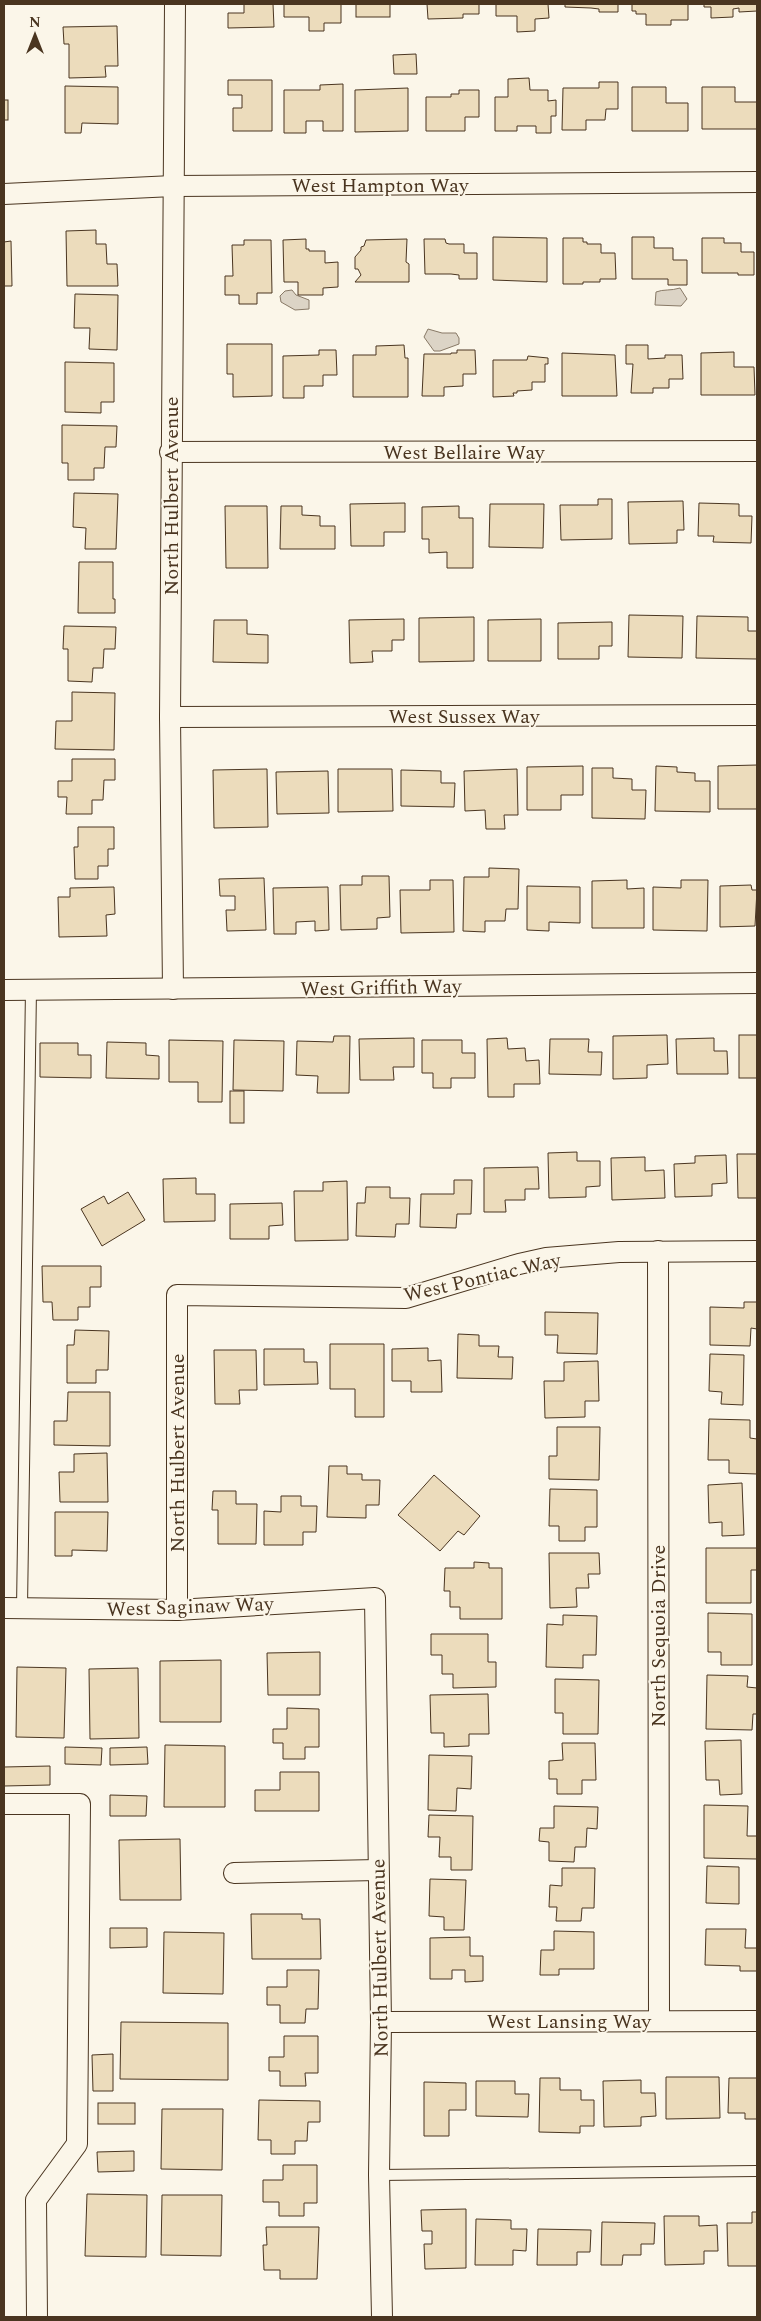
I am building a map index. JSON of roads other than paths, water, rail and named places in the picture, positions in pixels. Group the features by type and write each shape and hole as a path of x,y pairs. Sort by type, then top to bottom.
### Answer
{"street":[{"name":"North Hulbert Avenue","path":"174,989 170,717 170,452 175,4"},
{"name":"West Hampton Way","path":"4,194 174,186 757,182"},
{"name":"West Bellaire Way","path":"170,452 757,451"},
{"name":"West Sussex Way","path":"170,717 757,715"},
{"name":"West Griffith Way","path":"4,990 757,983"},
{"name":"North Sequoia Drive","path":"658,1251 659,2020"},
{"name":"West Pontiac Way","path":"177,1295 406,1298 519,1264 546,1258 610,1252 757,1251"},
{"name":"North Hulbert Avenue","path":"177,1295 177,1610"},
{"name":"North Hulbert Avenue","path":"376,1598 381,2022 379,2175 382,2317"},
{"name":"West Saginaw Way","path":"13,1608 177,1610 376,1598"},
{"path":"4,1804 80,1804 77,2144 36,2200 37,2317"},
{"path":"234,1873 378,1870"},
{"name":"West Lansing Way","path":"381,2022 757,2021"}],"lane":[{"path":"13,1608 31,989"},
{"path":"379,2175 757,2171"}]}
